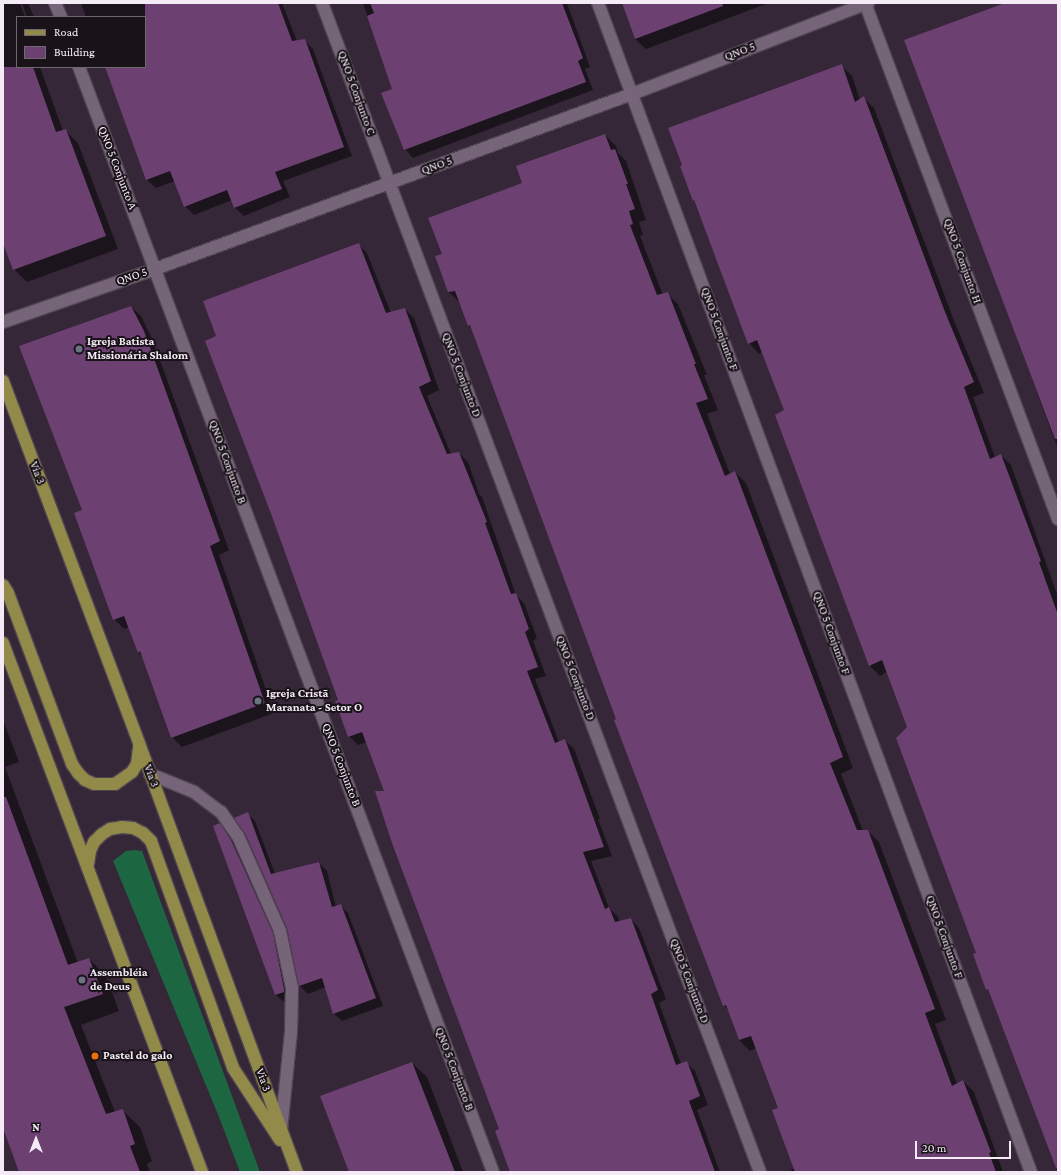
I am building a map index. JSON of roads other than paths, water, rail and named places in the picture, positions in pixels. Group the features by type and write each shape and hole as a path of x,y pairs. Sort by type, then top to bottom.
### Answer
{"main road":[{"name":"Via 3","path":"3,381 139,743 297,1172"},
{"path":"3,585 8,593 72,764 78,773 85,780 94,784 115,784 124,779 134,768 140,754 139,743"},
{"path":"3,643 202,1172"},
{"path":"89,871 88,861 90,851 98,838 110,829 122,827 133,828 143,833 151,841 233,1068 292,1160"}],"street":[{"path":"55,3 60,16"},
{"name":"QNO 5 Conjunto C","path":"322,3 389,184"},
{"name":"QNO 5 Conjunto F","path":"598,3 1030,1172"},
{"name":"QNO 5","path":"3,322 155,269 389,184 632,94 866,3"},
{"name":"QNO 5 Conjunto H","path":"866,3 1058,519"},
{"name":"QNO 5 Conjunto A","path":"79,68 155,269"},
{"name":"QNO 5 Conjunto D","path":"389,184 760,1172"},
{"name":"QNO 5 Conjunto B","path":"155,269 493,1172"},
{"path":"150,774 194,792 221,812 238,836 280,931 292,988 291,1032 281,1130"}],"place":[{"name":"Igreja Batista Missionária Shalom","path":"79,349"},
{"name":"Igreja Cristã Maranata - Setor O","path":"258,701"},
{"name":"Assembléia de Deus","path":"82,980"},
{"name":"Pastel do galo","path":"95,1056"}]}
